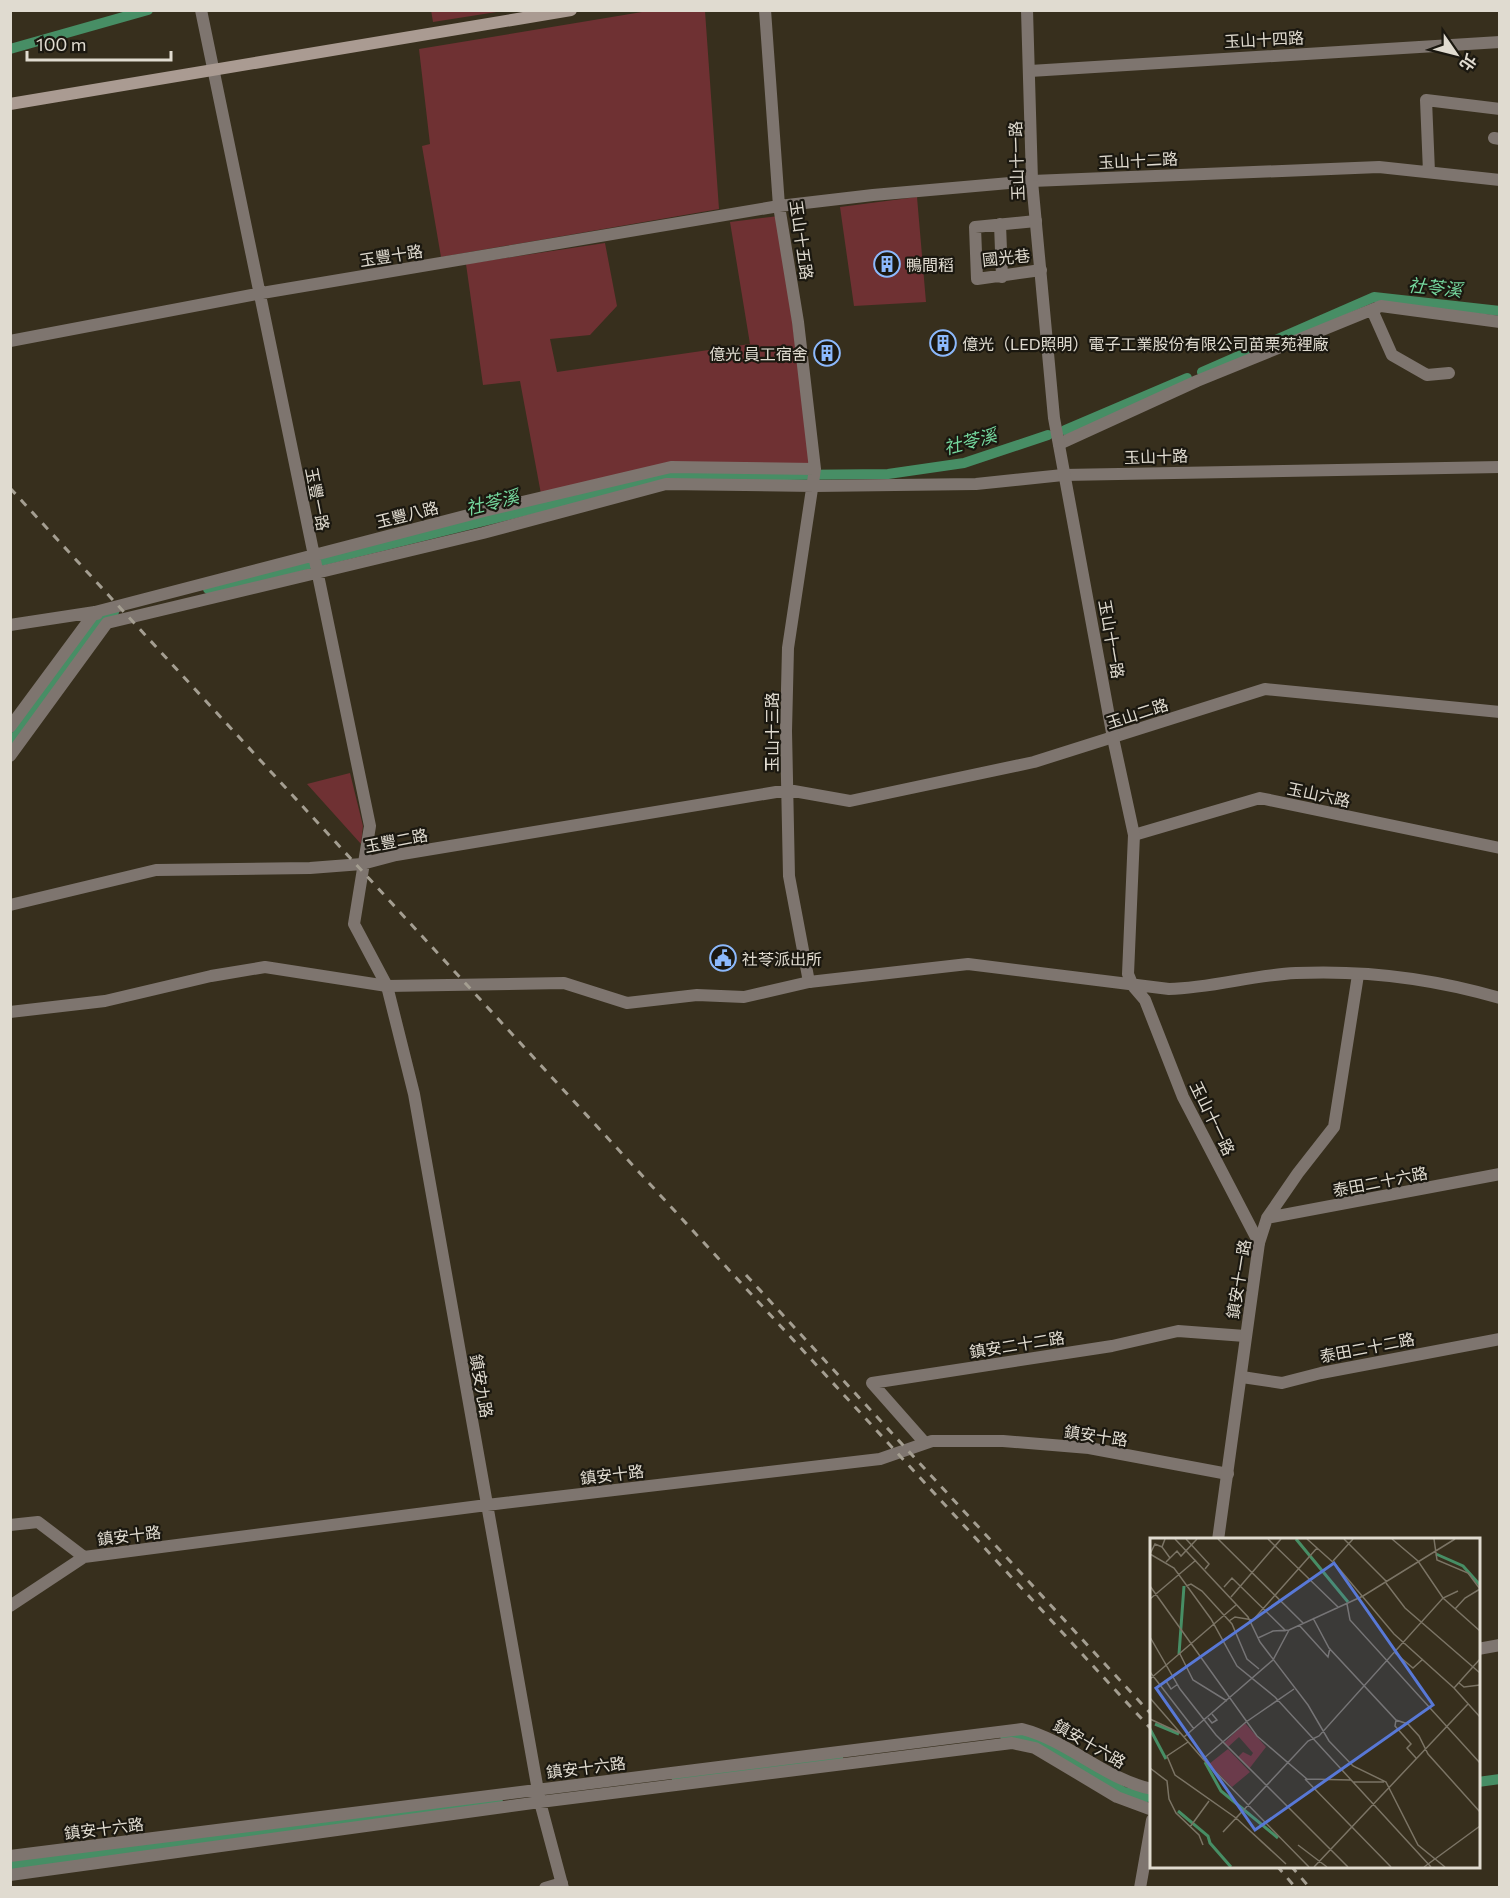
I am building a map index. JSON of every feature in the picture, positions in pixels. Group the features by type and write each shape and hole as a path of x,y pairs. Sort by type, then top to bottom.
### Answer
{"main road":[{"path":"10,104 571,10"}],"street":[{"name":"玉豐一路","path":"201,10 370,826 354,924 387,986"},
{"name":"玉山十五路","path":"765,10 779,206 798,322 815,478"},
{"name":"玉山十一路","path":"1027,10 1032,181 1052,407 1113,738 1134,835 1128,974 1133,986 1145,1000 1183,1097 1259,1243"},
{"name":"玉山十四路","path":"1030,70 1500,42"},
{"path":"1429,172 1426,100 1500,108"},
{"name":"玉山十二路","path":"779,206 1032,181 1379,167 1500,180"},
{"name":"玉豐十路","path":"10,341 29,339 52,331 261,293 779,206"},
{"name":"國光巷","path":"1036,221 975,227 977,279 1041,270"},
{"path":"1000,224 1002,277"},
{"path":"1059,444 1197,381 1381,306 1500,321"},
{"path":"1372,310 1392,355 1427,375 1449,373"},
{"name":"玉豐八路","path":"10,625 101,617 314,564 671,467 815,478"},
{"name":"玉山十路","path":"815,478 976,484 1063,475 1500,467"},
{"path":"314,564 483,533 666,484 815,478"},
{"name":"玉山十三路","path":"809,982 789,876 788,648 815,478"},
{"path":"10,727 101,617"},
{"path":"10,756 101,617"},
{"name":"玉山二路","path":"788,790 850,801 1034,762 1265,689 1500,712"},
{"name":"玉豐二路","path":"10,905 156,870 310,868 362,864 396,855 788,790"},
{"name":"玉山六路","path":"1134,835 1260,798 1500,848"},
{"path":"10,1012 105,1000 211,976 265,968 387,986 564,983 627,1003 697,994 744,997 809,982 968,964 1133,986 1199,988 1294,973 1358,975 1439,982 1500,998"},
{"name":"鎮安十一路","path":"1218,1538 1259,1243 1267,1218 1298,1173 1335,1127 1358,975"},
{"name":"鎮安九路","path":"387,986 414,1094 539,1795 562,1885"},
{"name":"泰田二十六路","path":"1267,1218 1500,1174"},
{"name":"鎮安二十二路","path":"925,1443 872,1383 1112,1347 1178,1331 1245,1336"},
{"name":"泰田二十二路","path":"1242,1377 1282,1383 1321,1373 1500,1339"},
{"name":"鎮安十路","path":"10,1606 84,1557 487,1505 880,1459 925,1443 1003,1441 1089,1448 1228,1474"},
{"path":"10,1525 38,1522 84,1557"},
{"path":"1480,1649 1500,1645"},
{"name":"鎮安十六路","path":"10,1856 539,1795 1022,1729 1043,1734 1128,1784 1150,1789"},
{"path":"10,1875 539,1795 1012,1743 1035,1748 1117,1797 1150,1809"},
{"path":"1140,1887 1150,1831"},
{"path":"545,1887 562,1885"}],"shaded area":[{"path":"431,10 503,10 503,11 433,22"},
{"path":"648,11 705,11 719,209 441,257 422,146 430,144 419,49"},
{"path":"917,197 926,302 854,306 840,207"},
{"path":"779,216 810,463 670,463 541,494 520,381 483,385 466,264 605,243 617,306 590,335 550,339 557,372 750,344 730,222"},
{"path":"350,773 363,826 361,844 307,784"}],"waterway":[{"path":"10,49 148,10"},
{"name":"社苓溪","path":"1202,372 1374,297 1500,311"},
{"name":"社苓溪","path":"1065,430 1187,378"},
{"name":"社苓溪","path":"208,589 667,476 888,474 964,463 1048,435"},
{"name":"社苓溪","path":"10,744 105,614 114,612"},
{"path":"1005,1736 1029,1736 1124,1792 1147,1797"},
{"path":"677,1779 838,1758"},
{"path":"1480,1782 1500,1779"},
{"path":"10,1865 498,1802"}],"railway":[{"path":"10,488 1150,1728"},
{"path":"746,1275 1150,1713"},
{"path":"1279,1868 1296,1888"},
{"path":"1293,1868 1310,1888"}],"place":[{"name":"鴨間稻","path":"887,264"},
{"name":"億光（LED照明）電子工業股份有限公司苗栗苑裡廠","path":"943,343"},
{"name":"億光 員工宿舍","path":"827,353"},
{"name":"社苓派出所","path":"723,958"}]}
